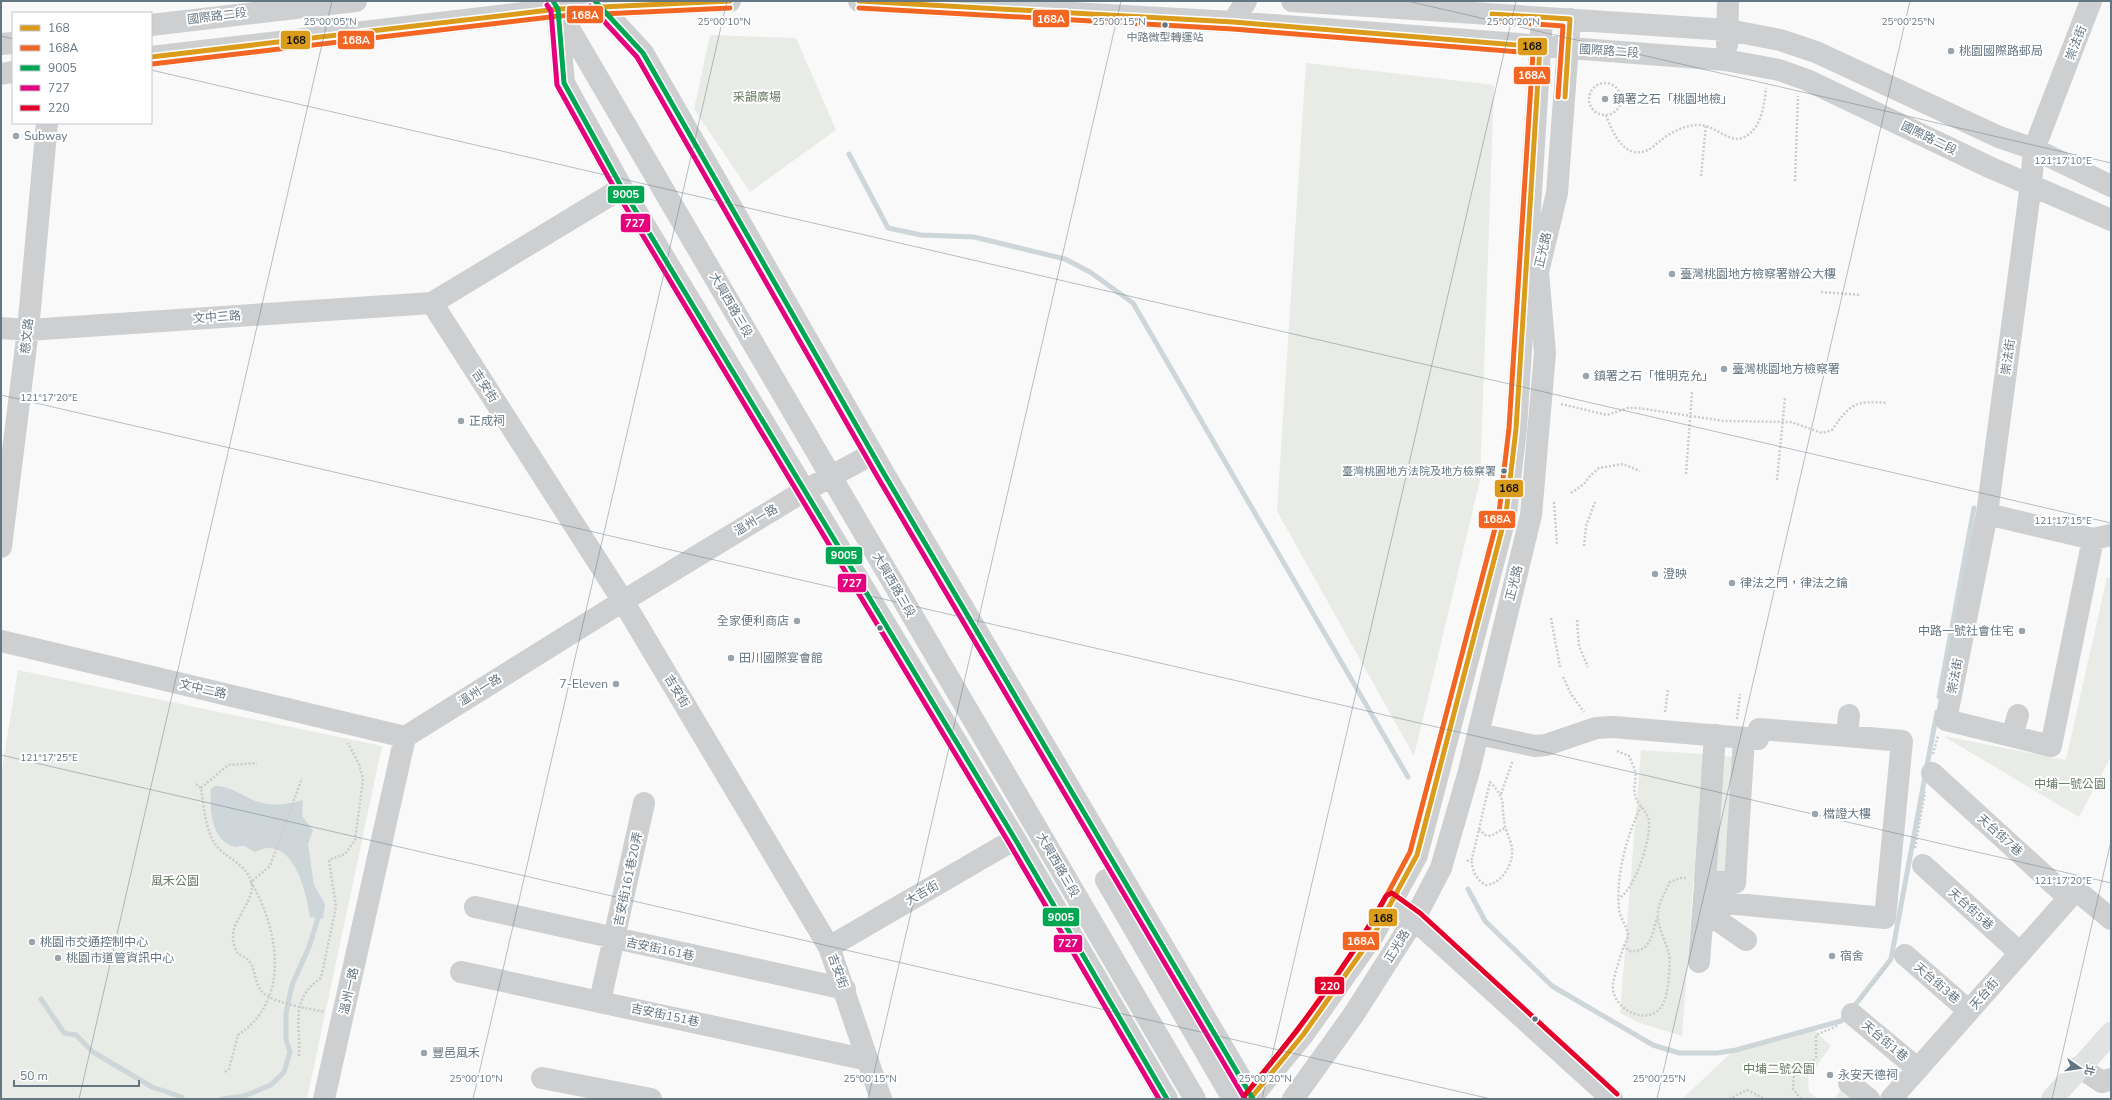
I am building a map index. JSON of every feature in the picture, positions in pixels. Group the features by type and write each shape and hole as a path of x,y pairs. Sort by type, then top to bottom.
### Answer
{"main road":[{"path":"2052,1099 2111,1033"}],"street":[{"name":"國際路二段","path":"152,25 356,1"},
{"path":"152,56 555,5 730,1"},
{"name":"國際路二段","path":"859,1 1075,7 1233,22 1540,47 1725,60 1779,70 1807,80 1989,167 2111,220"},
{"path":"1233,22 1246,1"},
{"path":"1292,1 1556,14 1728,30 1780,40 1816,52 1999,137 2034,149 2111,186"},
{"path":"1725,60 1728,30 1728,1"},
{"name":"崇法街","path":"2012,736 1946,720 1987,514 2031,184 2034,149 2091,1"},
{"path":"597,4 644,79 869,458 1247,1099"},
{"name":"大興西路三段","path":"555,5 564,82 622,188 1016,839 1167,1099"},
{"name":"大興西路三段","path":"555,5 1195,1099"},
{"name":"正光路","path":"1247,1099 1303,1036 1373,936 1417,855 1506,514 1517,417 1540,47 1556,14"},
{"name":"正光路","path":"1293,1099 1354,1014 1414,918 1441,868 1478,734 1531,515 1545,354 1538,272 1557,193 1568,48 1556,14"},
{"path":"1,44 12,43"},
{"path":"1,74 12,72"},
{"name":"慈文路","path":"1,548 28,330 47,124"},
{"path":"432,303 622,188"},
{"name":"文中三路","path":"1,328 28,330 432,303"},
{"name":"吉安街","path":"432,303 623,601 830,947 881,1099"},
{"path":"1517,417 1540,418"},
{"name":"溫州一路","path":"324,1099 405,737 623,601 804,491 869,458"},
{"path":"1987,514 2102,537 2051,746 2012,736 2018,715"},
{"name":"文中二路","path":"1,641 405,737"},
{"path":"1847,736 1849,715"},
{"path":"1478,734 1535,746 1546,745 1596,728 1613,727 1758,739 1758,729 1902,741 1885,918 1704,897"},
{"path":"1704,897 1734,883 1732,737"},
{"path":"1699,962 1704,897 1732,737"},
{"name":"天台街7巷","path":"1932,773 2072,894 2111,919"},
{"name":"吉安街161巷20弄","path":"600,1001 644,803"},
{"name":"大吉街","path":"830,947 1016,839"},
{"name":"天台街5巷","path":"1923,865 2020,953"},
{"name":"天台街","path":"1891,1099 2072,894"},
{"path":"1704,897 1746,940"},
{"path":"1392,900 1414,918 1612,1099"},
{"name":"吉安街161巷","path":"475,908 845,989"},
{"name":"天台街3巷","path":"1905,955 1969,1011"},
{"name":"吉安街151巷","path":"461,972 868,1060"},
{"name":"天台街1巷","path":"1852,1014 1918,1068"},
{"path":"2080,1067 2102,1082 2111,1078"},
{"path":"542,1078 651,1099"},
{"path":"1849,1083 1869,1099"}],"path":[{"path":"1605,82 1615,85 1618,88 1622,99 1621,104 1614,113 1606,115 1598,113 1593,110 1589,100 1590,94 1595,86 1605,82"},
{"path":"1606,115 1617,140 1626,148 1638,152 1646,151 1670,134 1682,128 1706,125 1734,139 1744,138 1752,132 1759,123 1763,111 1766,88"},
{"path":"1586,92 1590,94"},
{"path":"1795,181 1798,96"},
{"path":"1701,176 1706,125"},
{"path":"1822,292 1861,295"},
{"path":"1686,474 1692,392"},
{"path":"1777,480 1785,398"},
{"path":"1561,404 1607,415 1628,408 1690,415 1724,421 1783,421 1799,423 1818,432 1827,432 1832,430 1838,419 1850,407 1867,401 1887,403"},
{"path":"1571,493 1584,484 1599,468 1623,464 1640,471"},
{"path":"1554,502 1557,544"},
{"path":"1584,546 1586,526 1595,502"},
{"path":"1551,618 1560,666"},
{"path":"1577,620 1579,646 1588,667"},
{"path":"1562,677 1571,694 1596,728"},
{"path":"1664,731 1668,689"},
{"path":"1732,737 1740,694"},
{"path":"299,1056 300,1039 297,1020 300,1006 309,987 321,978 336,907 329,860 345,854 355,840 363,780 358,764 345,737"},
{"path":"1501,794 1490,782 1472,859 1472,867 1480,882 1490,885 1498,881 1507,870 1513,858 1512,847 1506,828 1501,794 1520,743"},
{"path":"1617,751 1629,756 1635,771 1635,796 1646,813 1649,822 1647,842 1642,857 1625,895 1619,898"},
{"path":"201,788 228,765 257,763"},
{"path":"302,778 270,866 251,882 248,901 234,928 233,938 238,953 248,960 254,969 256,980 261,990 275,1000 331,1013"},
{"path":"196,784 201,788 208,829 216,845 244,869 269,917 274,938 274,964 269,996 262,1014 252,1026 238,1035 228,1069 225,1072"},
{"path":"1641,806 1623,852 1619,912 1628,936 1614,978 1612,991 1617,1002 1627,1010 1640,1016 1653,1015 1663,1004 1666,996 1670,955 1658,914"},
{"path":"1479,828 1485,835 1491,836 1506,828"},
{"path":"1467,861 1472,859"},
{"path":"1624,945 1629,951 1634,952 1643,950 1648,946 1670,882 1680,878 1704,897"},
{"path":"1801,1099 1793,1089 1794,1074 1803,1064 1814,1060 1816,1057"},
{"path":"1729,1099 1747,1090 1765,1099"}],"green space":[{"name":"采韻廣場","path":"710,35 796,38 836,130 750,192 694,109"},
{"path":"1306,63 1494,85 1480,480 1414,756 1277,511"},
{"name":"中埔一號公園","path":"2107,577 2111,579 2111,757 2079,817 1943,736 2066,760"},
{"name":"風禾公園","path":"18,670 382,746 307,1099 1,1099 1,775"},
{"path":"1641,750 1703,754 1682,1036 1640,1023 1620,1013"},
{"path":"1719,756 1735,757 1727,875 1711,874"},
{"name":"中埔二號公園","path":"1812,1028 1831,1046 1808,1078 1809,1092 1818,1099 1682,1099 1732,1052"},
{"path":"1852,1075 1875,1099 1818,1099 1835,1098"}],"shaded area":[{"path":"215,786 230,789 265,804 285,804 303,800 302,816 313,830 308,844 314,885 325,904 323,919 310,917 303,885 293,863 286,855 277,849 265,848 255,852 244,846 235,847 227,844 221,838 216,831 211,814 211,789"}],"waterway":[{"path":"849,154 888,228 921,235 974,237 1065,259 1090,272 1133,303 1408,777"},
{"path":"1939,697 1974,508"},
{"path":"1852,1009 1891,959 1937,712"},
{"path":"1468,889 1485,921 1552,986 1653,1045 1679,1053 1717,1053 1736,1050 1841,1021 1847,1015"},
{"path":"222,1099 244,1096 271,1085 284,1072 290,1052 286,1039 286,1013 292,985 309,947 318,918"},
{"path":"41,999 64,1033 76,1035 93,1052 152,1087 182,1097"}],"transit line":[{"name":"9005","path":"553,1 558,9 564,83 622,188 1015,839 1167,1099"},
{"name":"9005","path":"595,1 643,53 883,472 1253,1099"},
{"name":"168","path":"152,57 558,9 730,1"},
{"name":"168","path":"859,1 1233,22 1540,47 1516,429 1506,514 1417,855 1373,936 1303,1035 1250,1099"},
{"name":"727","path":"547,5 551,11 557,85 616,191 1009,843 1159,1099"},
{"name":"727","path":"590,6 637,57 877,476 1245,1099"},
{"name":"168A","path":"152,64 559,16 730,8"},
{"name":"168A","path":"859,8 1233,29 1533,53 1509,428 1499,513 1410,852 1367,932 1297,1031 1245,1095"},
{"name":"168","path":"1492,14 1570,19 1565,97"},
{"name":"168A","path":"1492,21 1563,26 1558,97"},
{"name":"220","path":"1245,1095 1320,999 1355,949 1386,896 1392,893 1420,913 1617,1094"}],"place":[{"name":"中路微型轉運站","path":"1165,25"},
{"name":"桃園國際路郵局","path":"1951,51"},
{"name":"鎮署之石「桃園地檢」","path":"1605,99"},
{"name":"Subway","path":"16,136"},
{"name":"臺灣桃園地方檢察署辦公大樓","path":"1672,274"},
{"name":"臺灣桃園地方檢察署","path":"1724,369"},
{"name":"鎮署之石「惟明克允」","path":"1586,376"},
{"name":"正成祠","path":"461,421"},
{"name":"臺灣桃園地方法院及地方檢察署","path":"1504,471"},
{"name":"澄映","path":"1655,574"},
{"name":"律法之門，律法之鑰","path":"1732,583"},
{"name":"全家便利商店","path":"797,621"},
{"name":"中路一號社會住宅","path":"2022,631"},
{"name":"田川國際宴會館","path":"731,658"},
{"name":"7-Eleven","path":"616,684"},
{"name":"檔證大樓","path":"1815,814"},
{"name":"桃園市交通控制中心","path":"32,942"},
{"name":"宿舍","path":"1832,956"},
{"name":"桃園市道管資訊中心","path":"58,958"},
{"name":"豐邑風禾","path":"424,1053"},
{"name":"永安天德祠","path":"1830,1075"}]}
